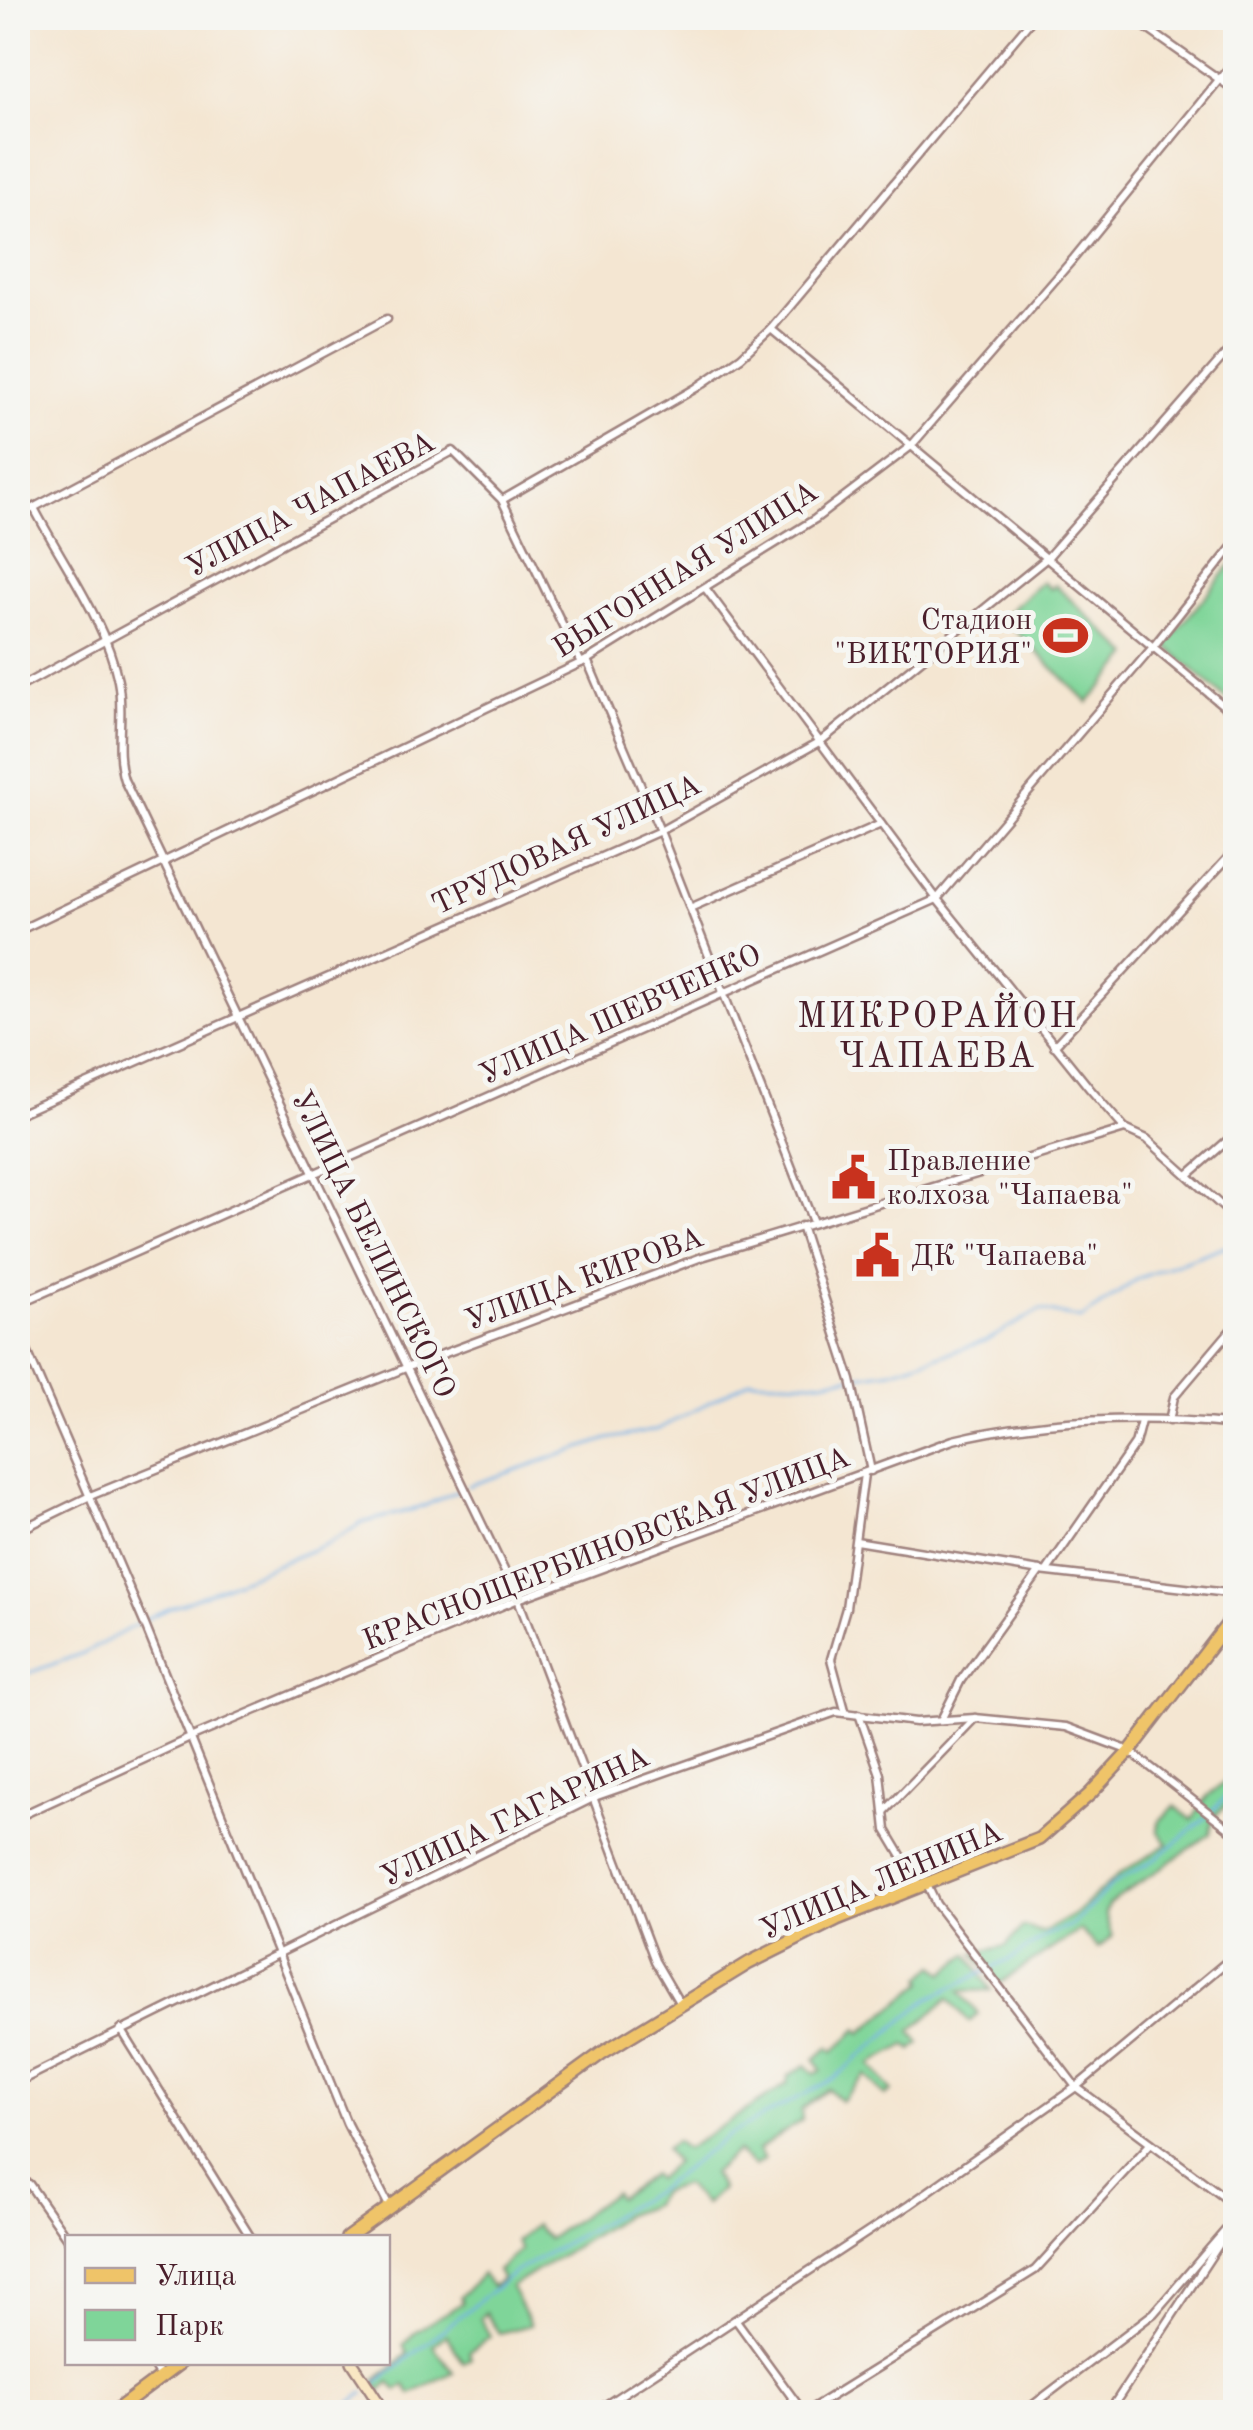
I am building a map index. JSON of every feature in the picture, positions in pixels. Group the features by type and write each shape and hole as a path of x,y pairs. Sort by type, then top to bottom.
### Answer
{"main road":[{"name":"УЛИЦА ЛЕНИНА","path":"350,2235 602,2053 791,1940 1039,1839 1066,1819 1130,1751 1236,1614"},
{"path":"114,2412 177,2365"},
{"path":"354,2365 385,2412"}],"street":[{"path":"813,1222 660,831 584,662 502,500 696,388 741,357 771,329 1033,18"},
{"path":"1132,18 1236,91"},
{"name":"ВЫГОННАЯ УЛИЦА","path":"18,932 584,662 815,519 911,446 1074,258 1236,60"},
{"path":"18,516 387,319"},
{"path":"771,329 1236,716"},
{"name":"ТРУДОВАЯ УЛИЦА","path":"18,1114 660,831 821,741 1047,558 1236,342"},
{"name":"УЛИЦА ЧАПАЕВА","path":"18,688 453,451 502,500"},
{"name":"УЛИЦА БЕЛИНСКОГО","path":"34,508 103,639 119,683 119,763 518,1599 656,1961 680,2004"},
{"name":"УЛИЦА ШЕВЧЕНКО","path":"18,1304 937,900 1152,648 1236,542"},
{"path":"706,589 937,900 1054,1046 1125,1129 1147,1138 1236,1219"},
{"path":"690,908 882,824"},
{"path":"1054,1046 1236,848"},
{"name":"УЛИЦА КИРОВА","path":"18,1530 90,1496 408,1367 702,1257 1125,1129"},
{"path":"1188,1175 1236,1133"},
{"path":"801,1226 850,1376 868,1472 831,1665 845,1710 916,1722 974,1718 1066,1727 1130,1751 1236,1834"},
{"path":"1169,1420 1174,1397 1236,1324"},
{"path":"18,1330 140,1615 348,2124 389,2206"},
{"name":"КРАСНОЩЕРБИНОВСКАЯ УЛИЦА","path":"18,1818 190,1738 518,1599 868,1472 996,1430 1169,1420 1236,1425"},
{"path":"940,1721 962,1680 1135,1444 1142,1421"},
{"path":"856,1541 1236,1594"},
{"path":"1056,1556 1063,1571"},
{"name":"УЛИЦА ГАГАРИНА","path":"18,2082 596,1796 845,1710"},
{"path":"859,1713 880,1774 886,1830 987,1972 1076,2087 1236,2206"},
{"path":"883,1813 974,1718"},
{"path":"595,2412 1076,2087 1236,1954"},
{"path":"121,2029 249,2235"},
{"path":"736,2320 805,2412 1035,2270 1151,2143"},
{"path":"18,2190 29,2184 65,2236"},
{"path":"1024,2412 1154,2314 1236,2218"},
{"path":"1110,2412 1236,2218"},
{"path":"153,2365 161,2378"}],"green space":[{"path":"1235,560 1235,707 1165,645"},
{"name":"Стадион \"ВИКТОРИЯ\"","path":"1042,582 1051,589 1055,585 1130,655 1088,703 1002,617"},
{"path":"1235,1772 1235,1796 1213,1818 1210,1834 1108,1905 1105,1913 1112,1937 1098,1948 1080,1930 997,1985 974,1953 1006,1946 1023,1927 1043,1932 1075,1914 1119,1874 1168,1844 1158,1831 1159,1821 1175,1806 1192,1820 1206,1798"},
{"path":"968,1954 991,1990 960,1991 978,2014 969,2022 949,1998 911,2031 920,2043 912,2050 906,2045 871,2064 892,2091 885,2096 866,2075 841,2101 828,2089 801,2110 802,2120 758,2150 764,2160 754,2166 737,2151 712,2174 721,2189 704,2205 685,2185 661,2192 653,2205 623,2216 511,2287 530,2325 499,2333 485,2313 480,2318 490,2336 469,2352 471,2358 464,2363 446,2335 433,2345 453,2372 411,2394 405,2385 397,2391 390,2382 380,2391 375,2381 407,2354 403,2345 416,2331 462,2303 460,2297 482,2274 492,2286 502,2279 497,2271 520,2250 515,2242 535,2225 548,2239 614,2192 618,2198 652,2175 656,2179 675,2162 665,2149 675,2141 686,2149 787,2084 788,2076 806,2065 815,2074 822,2070 815,2059 829,2047 833,2052 858,2029 861,2033 924,1982 922,1977 936,1965 944,1973"}],"waterway":[{"path":"468,1486 608,1439 657,1430 750,1380 814,1382 892,1371 988,1340 1040,1310 1081,1319 1139,1278 1236,1242"},
{"path":"18,1677 86,1652 154,1615 329,1543 362,1523 422,1507 461,1489"},
{"path":"1212,1811 1236,1787"},
{"path":"373,2386 515,2272 657,2190 729,2135 835,2078 928,1999 1015,1957 1048,1934 1070,1927 1113,1884 1157,1858 1207,1817"},
{"path":"338,2412 364,2393"}],"place":[{"name":"Стадион \"ВИКТОРИЯ\"","path":"1065,636"},
{"name":"Правление колхоза \"Чапаева\"","path":"854,1177"},
{"name":"ДК \"Чапаева\"","path":"878,1255"}],"district":[{"name":"МИКРОРАЙОН ЧАПАЕВА","path":"938,1035"}]}
